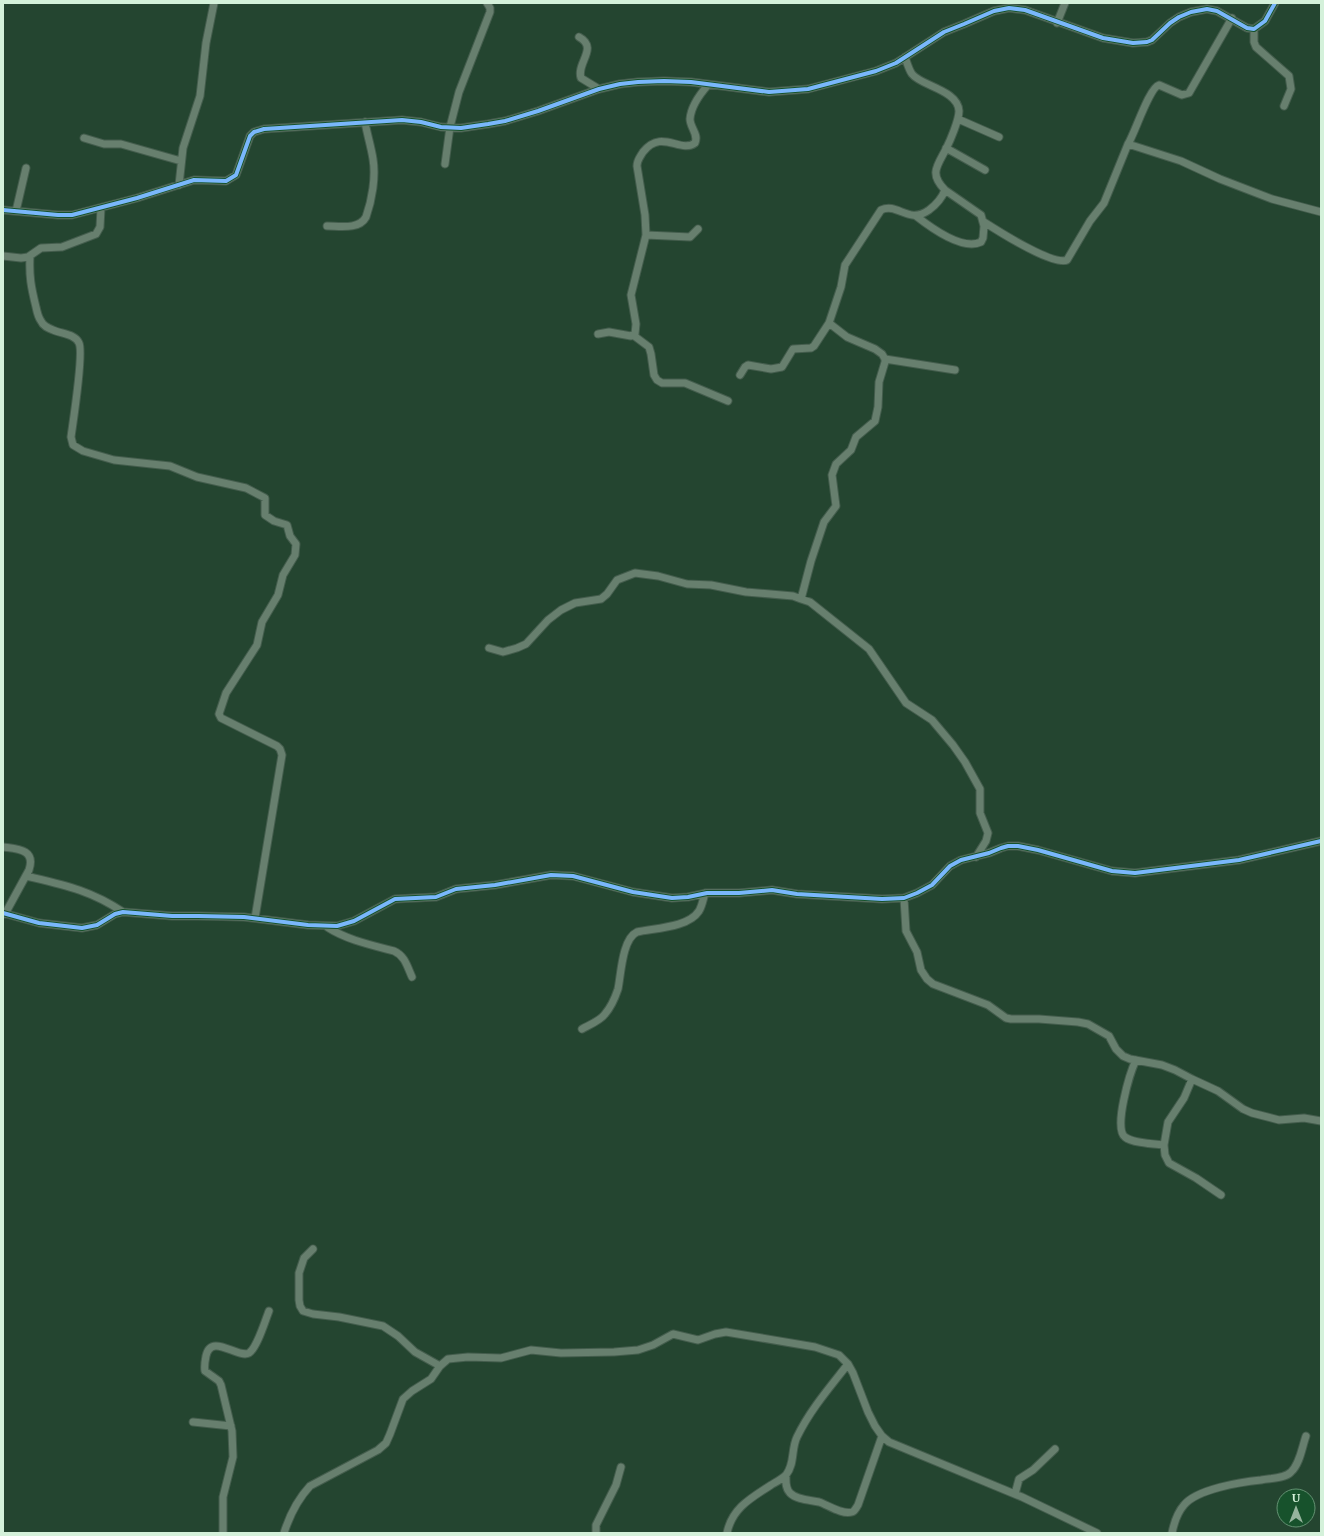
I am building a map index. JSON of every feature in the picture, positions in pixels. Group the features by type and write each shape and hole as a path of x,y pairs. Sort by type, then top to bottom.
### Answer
{"street":[{"path":"178,185 186,135 200,96 203,57 214,3"},
{"path":"445,164 450,127 459,92 488,18 490,8 487,3"},
{"path":"1057,23 1064,3"},
{"path":"3,210 65,216 161,192 178,185 198,180 226,181 234,177 238,172 250,136 258,130 291,126 414,121 441,127 475,126 505,121 599,89 620,84 664,81 691,82 769,92 794,91 814,88 867,74 896,63 905,59 936,35 1000,9 1017,8 1103,38 1138,43 1152,40 1173,20 1191,12 1207,9 1217,11 1232,18 1247,28 1254,29 1265,21 1275,3"},
{"path":"984,222 1018,243 1054,259 1064,261 1067,260 1090,221 1104,203 1128,144 1155,86 1161,86 1182,95 1189,93 1232,18"},
{"path":"1254,29 1254,42 1256,47 1289,76 1291,89 1284,106"},
{"path":"579,37 586,42 588,46 580,70 581,78 599,89"},
{"path":"740,375 745,366 748,365 771,369 782,366 793,349 811,348 814,346 829,323 842,287 845,266 879,212 884,209 892,208 916,216 934,229 968,244 979,244 982,241 984,235 984,222 981,215 945,190 938,181 936,171 938,162 946,148 958,119 959,110 947,94 915,77 905,59"},
{"path":"633,336 636,327 631,295 646,235 645,215 637,166 638,160 652,144 662,142 690,146 695,143 697,137 690,118 696,101 708,85"},
{"path":"958,119 999,137"},
{"path":"327,226 353,226 363,221 367,213 373,184 374,168 365,122"},
{"path":"84,138 104,144 118,143 181,161"},
{"path":"1128,144 1181,161 1220,179 1272,199 1321,212"},
{"path":"946,148 985,170"},
{"path":"16,211 26,168"},
{"path":"916,216 923,214 937,203 945,190"},
{"path":"3,256 21,258 30,256 41,248 62,247 96,234 100,227 101,208"},
{"path":"646,235 690,237 698,229"},
{"path":"30,256 29,277 40,321 50,328 73,337 80,346 80,363 71,439 73,445 83,451 114,460 170,466 197,477 246,488 264,496 266,501 264,512 265,515 274,521 287,525 290,536 296,544 295,555 284,573 280,592 262,622 257,645 226,693 219,714 221,718 277,746 282,755 255,918"},
{"path":"829,323 847,337 875,349 885,358 955,370"},
{"path":"598,334 609,332 633,336 649,348 654,376 657,380 662,383 685,384 728,401"},
{"path":"801,598 824,522 836,506 832,477 833,471 839,460 850,450 856,438 875,421 878,407 879,382 884,371 885,358"},
{"path":"488,648 503,652 526,644 548,620 561,610 575,603 601,598 607,594 617,580 635,573 658,576 687,584 711,585 746,592 801,598 815,605 869,649 906,703 932,720 965,762 980,788 980,813 988,833 986,841 976,857"},
{"path":"3,847 20,849 29,855 30,866 26,876 4,914 39,923 82,928 90,927 115,914 123,912 172,916 255,918 337,926 354,921 395,899 436,897 456,889 495,885 556,875 573,876 633,892 662,897 681,898 705,893 739,893 772,890 797,894 862,898 904,898 932,885 945,870 960,860 976,857 1001,848 1018,846 1038,850 1112,871 1135,873 1238,860 1321,841"},
{"path":"26,876 79,889 106,901 123,912"},
{"path":"582,1029 602,1018 612,1004 618,988 625,952 633,934 672,926 687,921 698,913 705,893"},
{"path":"904,898 906,931 917,952 918,964 930,983 988,1005 1006,1018 1039,1019 1088,1024 1109,1036 1119,1053 1130,1059 1162,1065 1175,1070 1218,1091 1243,1109 1252,1113 1279,1120 1304,1118 1321,1121"},
{"path":"327,926 345,936 400,954 404,959 412,977"},
{"path":"1136,1060 1130,1075 1123,1104 1122,1134 1126,1138 1132,1140 1164,1145"},
{"path":"1192,1079 1184,1098 1169,1119 1164,1145 1165,1155 1169,1163 1196,1178 1220,1195"},
{"path":"313,1249 304,1258 299,1273 299,1300 303,1311 383,1326 398,1336 415,1352 440,1366"},
{"path":"223,1533 223,1497 233,1457 230,1426 221,1385 215,1378 205,1371 207,1353 209,1349 215,1346 220,1346 244,1354 250,1352 254,1347 269,1312"},
{"path":"284,1533 293,1509 302,1494 310,1486 378,1450 386,1443 403,1399 407,1394 430,1379 440,1366 448,1359 453,1357 501,1358 531,1350 560,1353 638,1350 653,1345 673,1334 698,1340 726,1332 815,1347 840,1355 848,1364 862,1394 868,1412 882,1436 889,1442 1016,1494 1097,1533"},
{"path":"727,1533 735,1512 743,1504 786,1475 792,1463 796,1438 826,1392 848,1364"},
{"path":"193,1422 230,1426"},
{"path":"786,1475 787,1489 791,1494 804,1499 820,1502 845,1512 852,1512 856,1508 882,1436"},
{"path":"1172,1533 1175,1518 1183,1506 1192,1497 1215,1489 1254,1480 1286,1476 1297,1464 1306,1436"},
{"path":"1016,1494 1018,1479 1033,1470 1055,1449"},
{"path":"596,1533 596,1525 616,1485 621,1467"}],"cycle path":[{"path":"3,210 72,215 137,198 194,180 226,181 236,175 250,136 254,132 264,129 402,120 421,122 441,127 461,128 505,121 599,89 620,84 638,82 691,82 769,92 808,89 876,71 896,63 944,32 994,11 1009,8 1025,10 1103,38 1133,43 1152,40 1170,23 1179,17 1191,12 1207,9 1217,11 1247,28 1254,29 1265,21 1275,3"},
{"path":"3,913 39,923 82,928 97,925 115,914 123,912 172,916 244,917 308,925 337,926 354,921 395,899 436,897 456,889 495,885 551,875 573,876 633,892 672,898 688,897 707,893 739,893 772,890 797,894 882,899 904,898 932,885 950,866 961,860 989,853 1008,846 1018,846 1038,850 1112,871 1135,873 1239,860 1321,841"}]}
